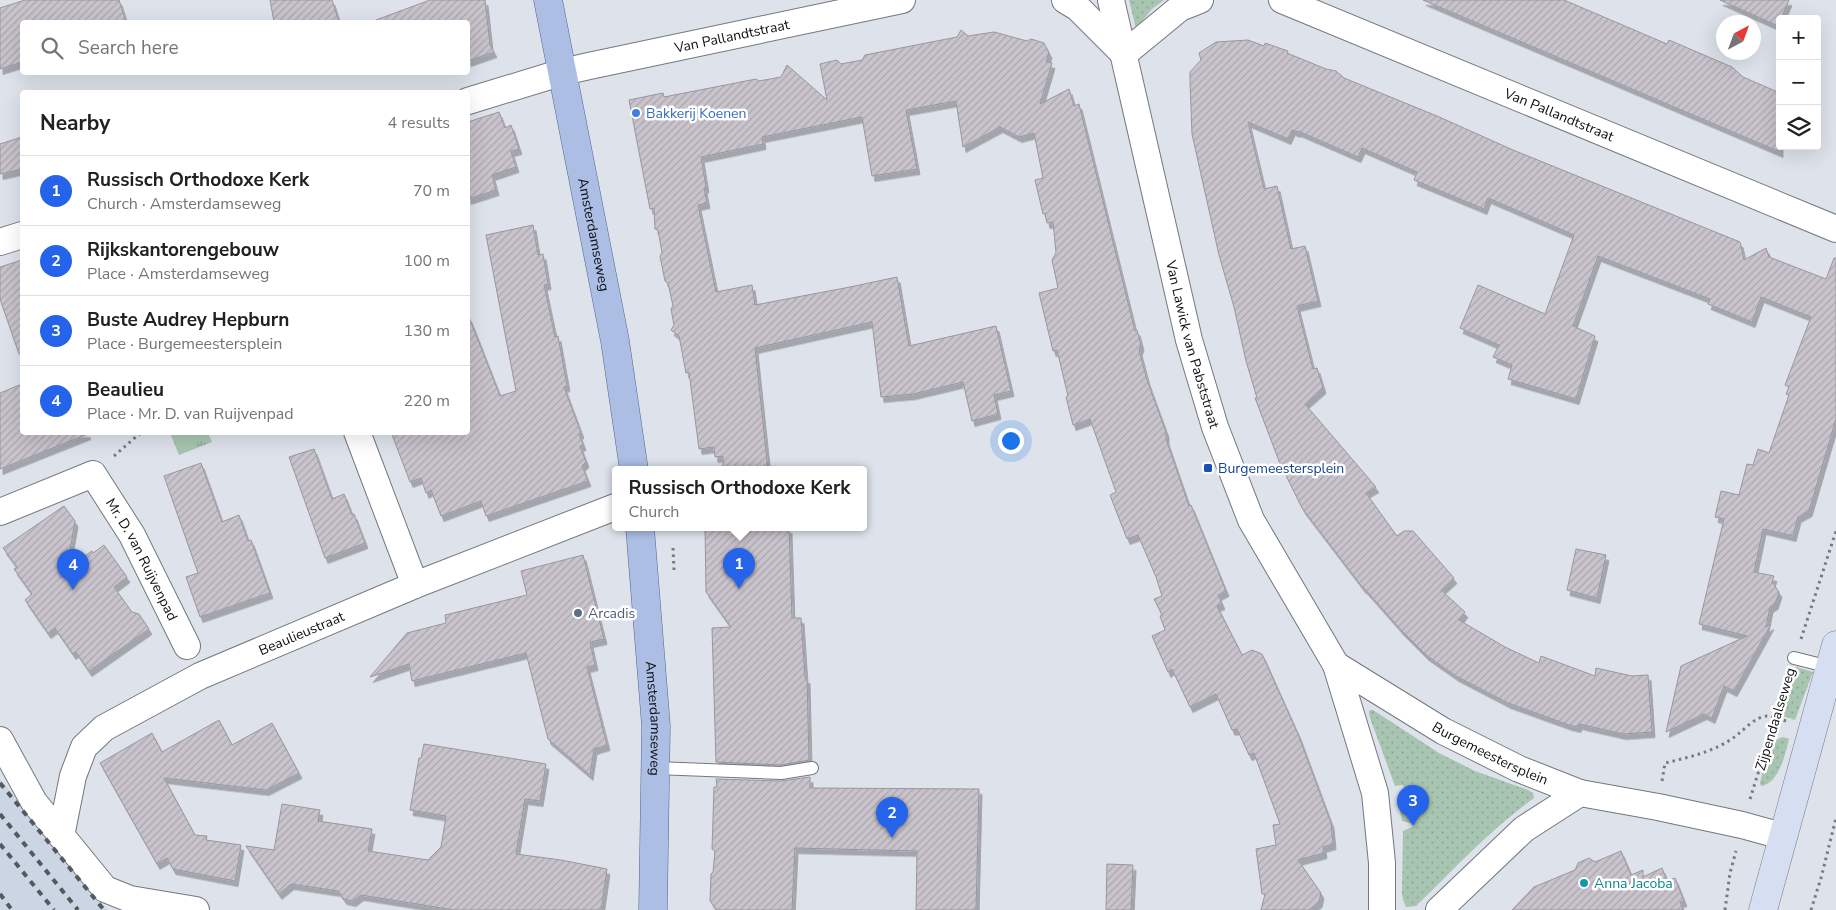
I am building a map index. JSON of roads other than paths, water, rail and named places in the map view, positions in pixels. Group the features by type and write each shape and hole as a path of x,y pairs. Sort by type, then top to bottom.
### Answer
{"main road":[{"name":"Amsterdamseweg","path":"548,0 615,341 633,466"},
{"name":"Amsterdamseweg","path":"640,531 656,726 653,910"},
{"path":"1763,910 1833,656"}],"street":[{"name":"Van Pallandtstraat","path":"470,100 563,72 902,0"},
{"path":"1065,0 1078,8 1124,54 1180,8 1200,0"},
{"name":"Van Lawick van Pabststraat","path":"1111,0 1189,340 1215,427 1250,520 1336,665"},
{"name":"Van Pallandtstraat","path":"1282,0 1836,229"},
{"path":"0,242 20,236"},
{"path":"358,435 415,585"},
{"name":"Mr. D. van Ruijvenpad","path":"0,512 92,474 132,535 187,646"},
{"name":"Beaulieustraat","path":"61,836 73,776 81,754 84,747 104,728 200,676 415,585 612,508"},
{"path":"1336,665 1375,793 1382,863 1382,910"},
{"name":"Burgemeestersplein","path":"1336,665 1443,731 1519,769 1580,793 1658,807 1742,825 1782,836"},
{"path":"0,740 34,802 105,888 130,899 196,910"},
{"path":"1439,910 1524,829 1580,793"}],"lane":[{"path":"1794,658 1833,656"},
{"path":"656,768 781,773 812,768"}],"railway":[{"path":"0,783 104,910"},
{"path":"0,814 78,910"},
{"path":"0,844 54,910"},
{"path":"0,894 12,910"}],"place":[{"name":"Bakkerij Koenen","path":"636,113"},
{"name":"Burgemeestersplein","path":"1208,468"},
{"name":"Russisch Orthodoxe Kerk","path":"739,589"},
{"name":"Beaulieu","path":"73,590"},
{"name":"Arcadis","path":"578,613"},
{"name":"Buste Audrey Hepburn","path":"1413,826"},
{"name":"Rijkskantorengebouw","path":"892,838"},
{"name":"Anna Jacoba","path":"1584,883"}]}
